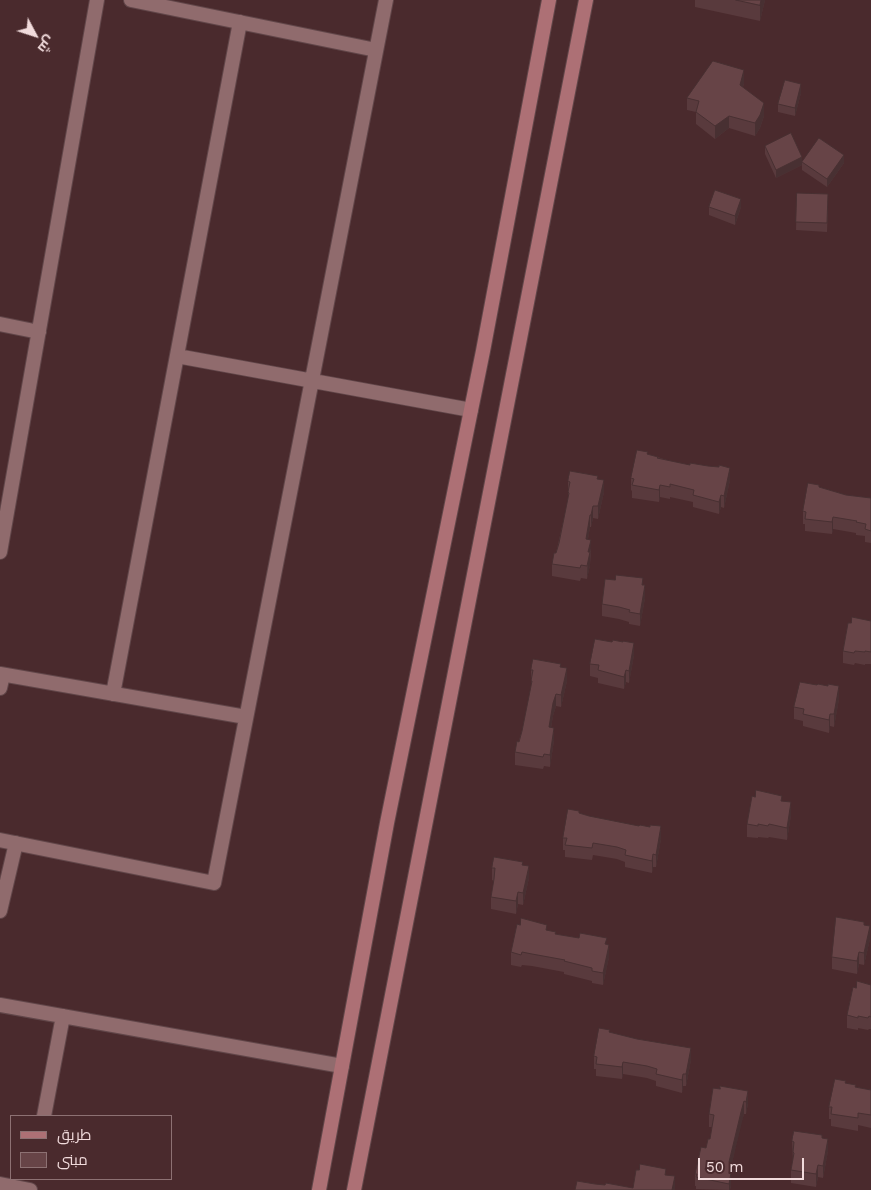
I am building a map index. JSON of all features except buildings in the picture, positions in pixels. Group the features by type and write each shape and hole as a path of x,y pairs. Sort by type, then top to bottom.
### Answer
{"main road":[{"path":"319,1190 387,822 471,410 549,0"},
{"path":"354,1190 586,0"}],"street":[{"path":"0,552 98,0"},
{"path":"133,0 376,50"},
{"path":"0,840 214,883 386,0"},
{"path":"113,694 240,22"},
{"path":"0,324 39,332"},
{"path":"177,356 471,410"},
{"path":"1,679 113,694 246,717"},
{"path":"0,910 16,843"},
{"path":"0,1005 342,1066"},
{"path":"44,1115 63,1016"},
{"path":"0,1184 30,1190"}]}
